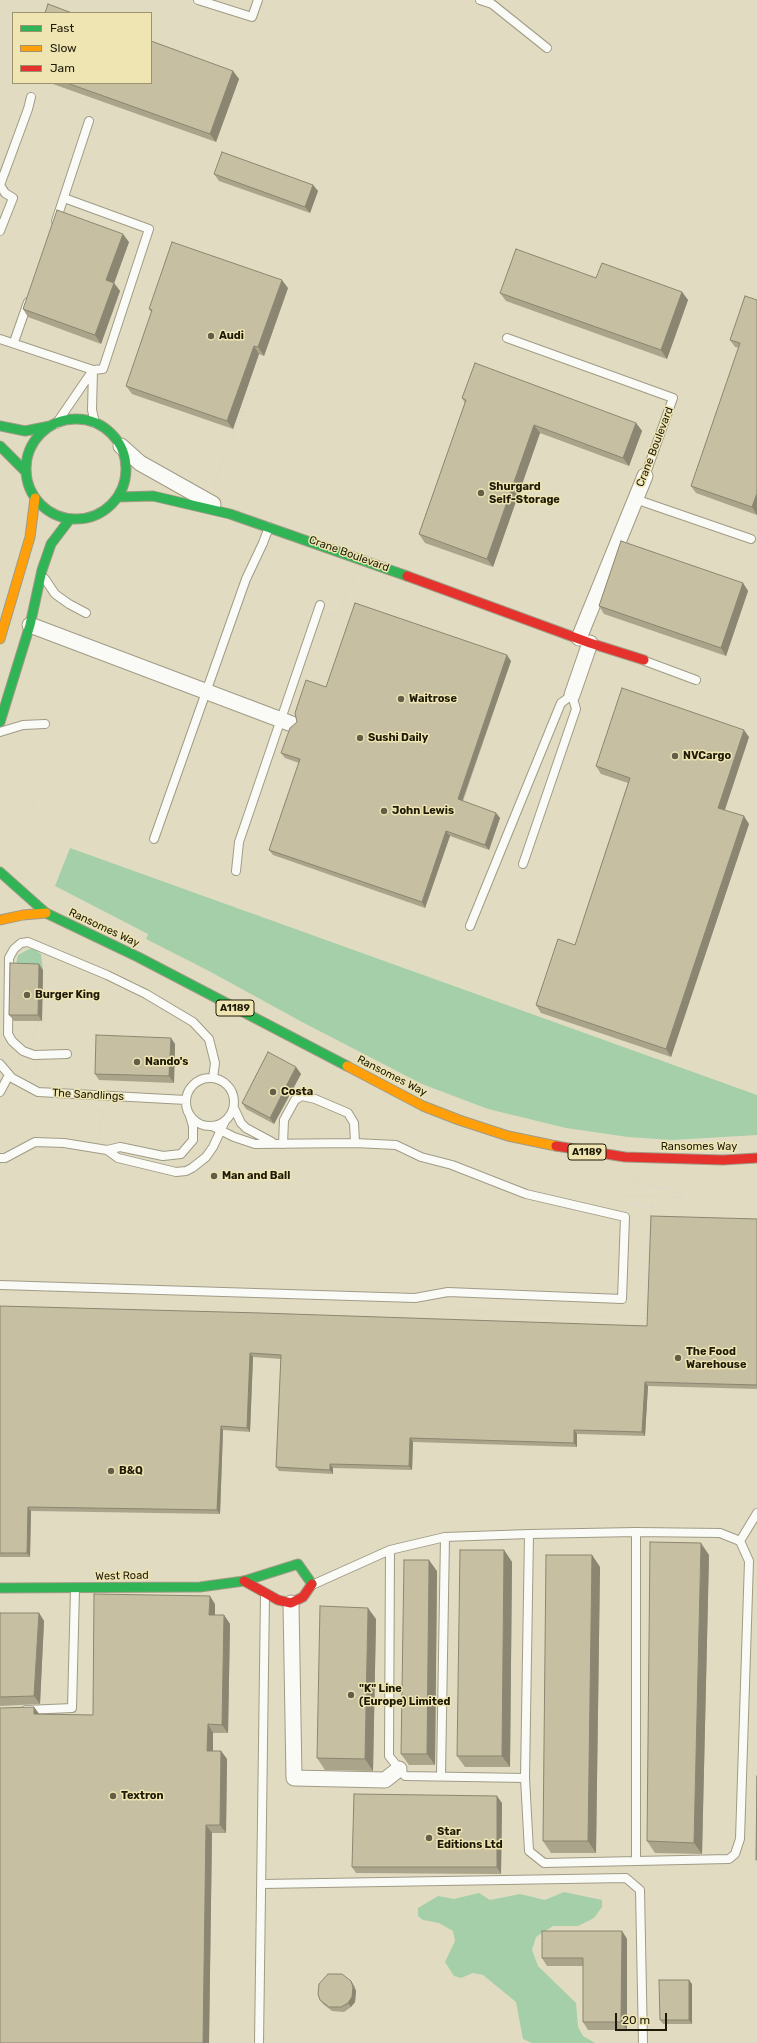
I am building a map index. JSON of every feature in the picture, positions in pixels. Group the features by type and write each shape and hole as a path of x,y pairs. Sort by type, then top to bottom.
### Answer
{"street":[{"path":"0,426 25,431 53,425 66,420 83,419 95,423 111,433 121,446 126,463 125,480 118,496 109,507 97,515 84,519 70,519 56,516 35,498 29,486 26,472 27,459 32,446 40,434 53,425"},
{"path":"0,446 26,472"},
{"name":"Crane Boulevard","path":"121,446 140,463 230,514"},
{"name":"Crane Boulevard","path":"584,641 635,499 645,476"},
{"name":"Crane Boulevard","path":"118,496 153,496 172,499 269,526 584,641 644,660"},
{"path":"0,640 30,537 35,498"},
{"path":"0,722 30,625 42,570 51,544 70,519"},
{"path":"30,625 206,691 286,723"},
{"path":"572,695 584,641"},
{"name":"Ransomes Way","path":"0,872 46,913 138,957 423,1106 466,1123 508,1136 569,1149 625,1157 684,1159 757,1158"},
{"name":"Ransomes Way","path":"0,920 23,914 46,913"},
{"name":"West Road","path":"0,1588 75,1589 200,1586 244,1581 298,1564 312,1585"},
{"path":"244,1581 265,1591 278,1600 291,1603 303,1597 312,1585"},
{"path":"291,1603 294,1778 384,1780 400,1769"}],"lane":[{"path":"198,0 252,17 258,0"},
{"path":"480,0 492,4 546,48"},
{"path":"0,231 13,198 5,193 0,185 31,97"},
{"path":"54,227 89,121"},
{"path":"0,339 14,342 93,370 103,369 149,229 64,198"},
{"path":"14,342 32,292"},
{"name":"Crane Boulevard","path":"507,338 673,398 645,476"},
{"path":"93,370 92,410 95,423"},
{"path":"53,425 93,370"},
{"path":"635,499 751,539"},
{"path":"154,839 246,579 264,543 269,526"},
{"path":"42,570 49,586 56,594 86,613"},
{"path":"236,871 238,842 286,723 319,609"},
{"path":"644,660 696,680"},
{"path":"470,926 561,703 572,695 576,709 523,864"},
{"path":"0,732 23,725 45,724"},
{"path":"67,1054 34,1055 23,1051 12,1041 8,1034 9,958 14,949 22,943 28,942 72,960 146,994 193,1022 208,1039 215,1063 213,1078"},
{"name":"The Sandlings","path":"0,1064 10,1075 24,1085 38,1092 186,1100"},
{"path":"0,1092 10,1075"},
{"path":"0,1158 5,1158 35,1142 64,1142 107,1150 120,1147 172,1157 181,1154 191,1145 194,1134 186,1100 188,1093 198,1081 213,1078 228,1085 235,1100 234,1108 206,1156 186,1171 176,1172 118,1158 107,1150"},
{"path":"283,1144 284,1120 295,1100 302,1096 315,1099 348,1113 354,1123 355,1143"},
{"path":"234,1108 241,1123 246,1128 273,1142"},
{"path":"0,1285 414,1298 448,1292 622,1299 625,1217 526,1194 452,1165 421,1157 396,1145 355,1143 250,1143 212,1126 198,1123 188,1112"},
{"path":"212,1126 225,1122"},
{"path":"740,1541 757,1513"},
{"path":"636,1532 636,1861"},
{"path":"312,1585 390,1550 445,1537 529,1534 636,1532 720,1532 740,1541 749,1561 740,1839 735,1854 729,1859 544,1863 529,1851 526,1778 529,1534"},
{"path":"441,1776 445,1537"},
{"path":"390,1550 389,1756 405,1776 526,1778"},
{"path":"16,1710 72,1708 75,1589"},
{"path":"259,2043 265,1591"},
{"path":"262,1884 626,1878 640,1890 643,2043"}],"path":[{"path":"213,488 250,390 265,393"},
{"path":"319,609 337,616 362,559"},
{"path":"0,841 28,815 38,796"},
{"path":"586,1194 680,1198 682,1193 635,1181 624,1172 625,1157"},
{"path":"623,1204 652,1206 652,1210"}],"green space":[{"path":"70,848 757,1095 757,1135 672,1140 628,1137 566,1128 488,1109 422,1084 146,939 148,934 55,886"},
{"path":"29,949 34,949 41,954 43,970 15,969 18,955"},
{"path":"564,1892 602,1900 602,1907 594,1918 578,1926 553,1926 536,1937 532,1950 538,1966 576,2003 578,2027 583,2036 595,2043 532,2043 523,2039 516,2002 483,1975 473,1973 461,1978 454,1976 445,1962 455,1941 453,1931 439,1923 423,1920 418,1916 418,1908 438,1896 454,1899 479,1893 490,1900 520,1894 545,1900"}],"building":[{"path":"48,4 69,12 45,12"},
{"path":"152,41 233,71 210,134 70,84 152,84"},
{"path":"222,152 313,185 305,207 214,174"},
{"path":"57,210 123,234 106,280 114,283 95,335 23,309"},
{"name":"Audi","path":"172,242 282,280 258,347 254,346 227,421 126,386 152,310 149,309"},
{"path":"516,249 596,278 602,263 682,292 661,350 500,293"},
{"path":"745,296 757,300 757,493 752,507 691,486 740,343 730,340"},
{"path":"475,363 636,423 623,458 534,425 487,559 419,534 466,400 462,398"},
{"path":"621,541 743,583 721,648 599,606"},
{"path":"355,603 507,655 458,799 496,813 485,845 446,831 422,902 269,850 300,759 281,753 290,728 297,722 295,713 306,680 326,687"},
{"path":"622,688 744,730 718,808 744,816 666,1049 536,1005 558,939 575,945 630,778 596,766"},
{"name":"Burger King","path":"10,963 39,964 38,1015 9,1015"},
{"name":"Nando's","path":"96,1035 171,1038 169,1076 95,1074"},
{"name":"Costa","path":"268,1052 296,1067 270,1118 242,1103"},
{"path":"651,1216 757,1219 757,1385 645,1382 642,1432 574,1430 574,1443 410,1438 409,1466 330,1464 330,1470 276,1467 281,1355 250,1353 247,1428 221,1426 217,1510 28,1507 27,1553 0,1553 0,1306 647,1326"},
{"path":"650,1542 701,1543 694,1843 647,1841"},
{"path":"460,1550 504,1550 502,1756 457,1756"},
{"path":"546,1555 592,1555 588,1841 543,1841"},
{"path":"404,1560 429,1560 427,1754 401,1754"},
{"name":"Textron","path":"94,1594 210,1596 209,1615 224,1615 222,1725 208,1724 207,1751 221,1751 220,1825 206,1825 203,2043 0,2043 0,1708 34,1707 34,1714 93,1715"},
{"name":"\"K\" Line (Europe) Limited","path":"320,1606 368,1608 365,1759 317,1758"},
{"path":"0,1613 39,1613 34,1696 0,1697"},
{"path":"757,1776 757,1860 756,1860"},
{"name":"Star Editions Ltd","path":"354,1794 497,1796 497,1867 352,1867"},
{"path":"542,1931 622,1931 621,2022 583,2022 583,1958 542,1958"},
{"path":"328,1974 342,1974 351,1981 353,1987 352,1997 348,2003 341,2007 329,2007 320,2000 318,1994 319,1984"},
{"path":"659,1980 689,1980 689,2020 660,2020"}],"traffic: fast":[{"path":"76,419 95,423 111,434 122,450 126,469 122,488 111,504 95,515 76,519 57,515 41,504 30,488 26,469 30,450 41,434 57,423 76,419"},
{"path":"0,426 25,431 50,426"},
{"path":"0,446 26,472"},
{"path":"118,497 153,496 230,514 407,576"},
{"path":"0,722 30,625 42,570 51,544 70,519"},
{"path":"0,872 46,913 138,957 347,1066"},
{"path":"0,1588 200,1587 244,1581 298,1564 312,1584"}],"traffic: slow":[{"path":"0,639 30,537 35,498"},
{"path":"0,920 23,915 46,913"},
{"path":"347,1066 423,1106 459,1120 508,1136 556,1146"}],"traffic: jam":[{"path":"407,576 590,643 644,660"},
{"path":"556,1146 625,1157 723,1160 757,1158"},
{"path":"244,1581 278,1600 291,1603 303,1597 312,1584"}],"place":[{"name":"Audi","path":"211,336"},
{"name":"Shurgard Self-Storage","path":"481,493"},
{"name":"Waitrose","path":"401,699"},
{"name":"Sushi Daily","path":"360,738"},
{"name":"NVCargo","path":"675,756"},
{"name":"John Lewis","path":"384,811"},
{"name":"Burger King","path":"27,995"},
{"name":"Nando's","path":"137,1062"},
{"name":"Costa","path":"273,1092"},
{"name":"Man and Ball","path":"214,1176"},
{"name":"The Food Warehouse","path":"678,1358"},
{"name":"B&Q","path":"111,1471"},
{"name":"\"K\" Line (Europe) Limited","path":"351,1695"},
{"name":"Textron","path":"113,1796"},
{"name":"Star Editions Ltd","path":"429,1838"}]}
